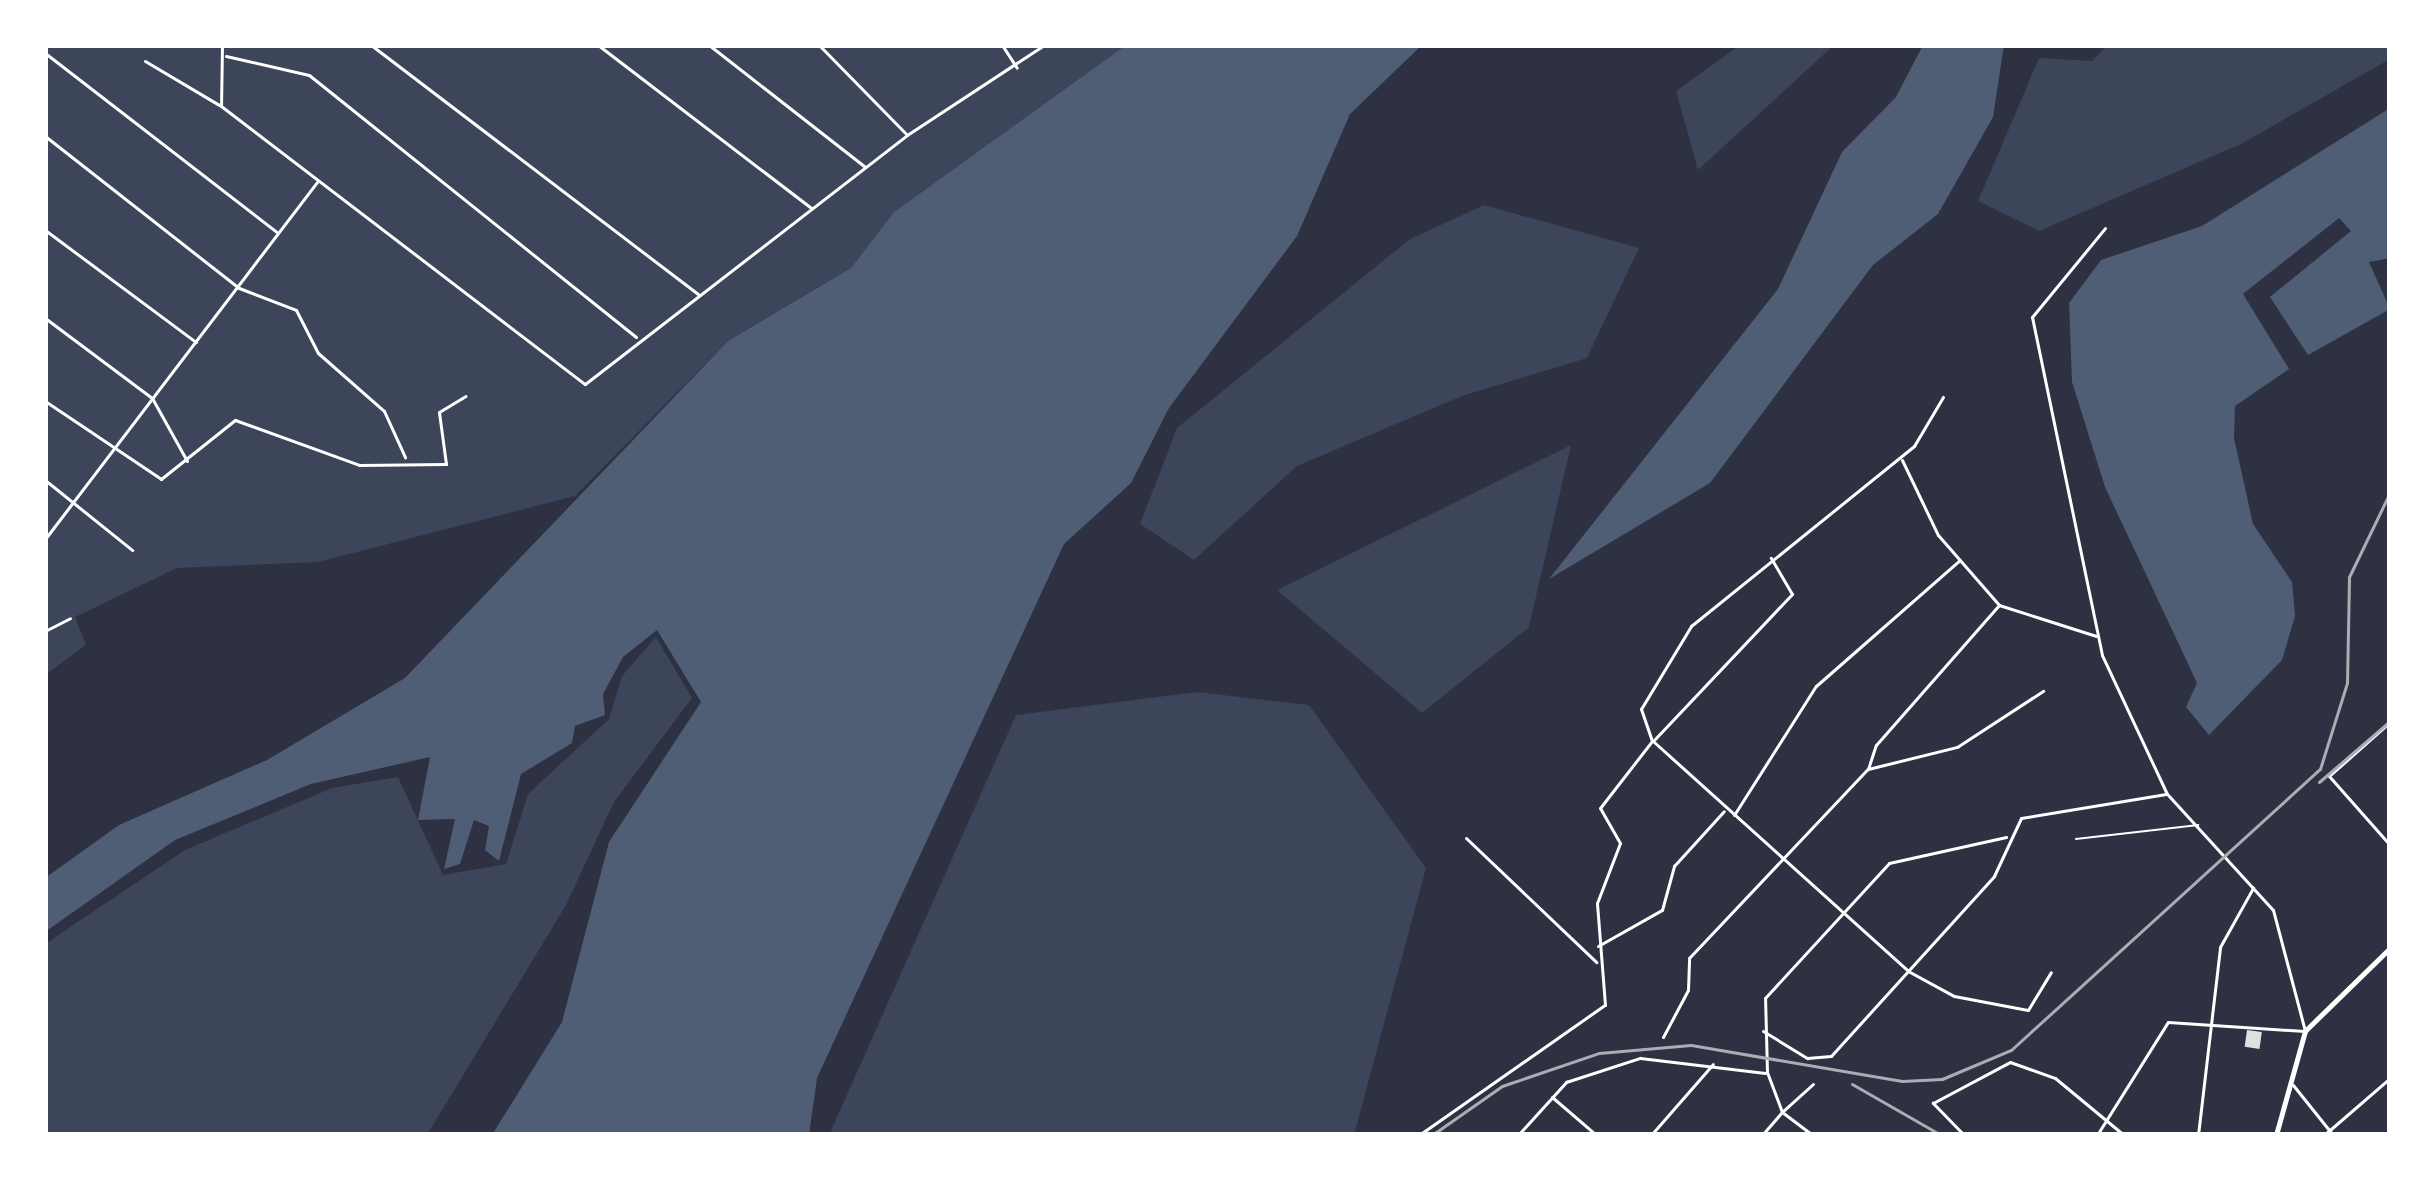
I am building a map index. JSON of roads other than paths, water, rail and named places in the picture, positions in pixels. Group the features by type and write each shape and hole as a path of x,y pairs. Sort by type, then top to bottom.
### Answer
{"main road":[{"path":"2276,1135 2305,1030 2390,948"}],"street":[{"path":"221,106 222,45"},
{"path":"371,45 698,294"},
{"path":"598,45 812,208"},
{"path":"709,45 866,167"},
{"path":"819,45 907,136"},
{"path":"1002,45 1017,68"},
{"path":"145,61 221,106 585,384 907,136 1017,68 1044,45"},
{"path":"45,53 278,232"},
{"path":"224,56 309,75 638,340"},
{"path":"45,136 238,288 303,317 318,353 384,411 405,457"},
{"path":"45,539 317,181"},
{"path":"2097,1135 2168,1022 2216,1020 2305,1030 2272,910 2168,794 2098,636 2032,316 2105,228"},
{"path":"45,230 196,342"},
{"path":"45,318 152,398 187,461"},
{"path":"45,401 161,479 235,420 359,465 405,457 453,460 438,417 466,396"},
{"path":"1943,398 1901,458 1690,626 1641,709 1652,741 1908,971 1954,996 2028,1010 2051,972"},
{"path":"1901,458 1960,560 2000,605 2098,636"},
{"path":"45,480 132,550"},
{"path":"1419,1135 1605,1005 1596,947 1597,903 1620,843 1600,808 1652,741 1792,594 1770,558"},
{"path":"1733,817 1816,686 1960,560"},
{"path":"1663,1037 1688,990 1689,958 1778,856 1868,769 1876,745 2000,605"},
{"path":"45,630 70,618"},
{"path":"1868,769 1957,747 2043,692"},
{"path":"2390,722 2330,776 2390,845"},
{"path":"1763,1031 1807,1058 1831,1056 1994,876 2008,837 2021,818 2059,805 2168,794"},
{"path":"1596,947 1662,910 1673,866 1725,810"},
{"path":"1814,1135 1782,1112 1767,1072 1766,998 1843,913 1903,856 2008,837"},
{"path":"1466,838 1598,963"},
{"path":"2198,1135 2216,1020 2220,946 2254,887"},
{"path":"1518,1135 1551,1096 1640,1058 1715,1061 1767,1072"},
{"path":"1651,1135 1715,1061"},
{"path":"1964,1135 1933,1103 2010,1062 2041,1070 2124,1135"},
{"path":"2290,1082 2329,1134 2390,1078"},
{"path":"1762,1135 1813,1084"},
{"path":"1551,1096 1594,1133"},
{"path":"1441,1135 1457,1135"}],"lane":[{"path":"2076,839 2198,825"}],"railway":[{"path":"1432,1135 1502,1086 1599,1053 1691,1045 1902,1081 1942,1079 2011,1050 2320,769 2347,683 2349,577 2390,492"},
{"path":"2319,782 2390,721"},
{"path":"1852,1084 1941,1135"}]}
